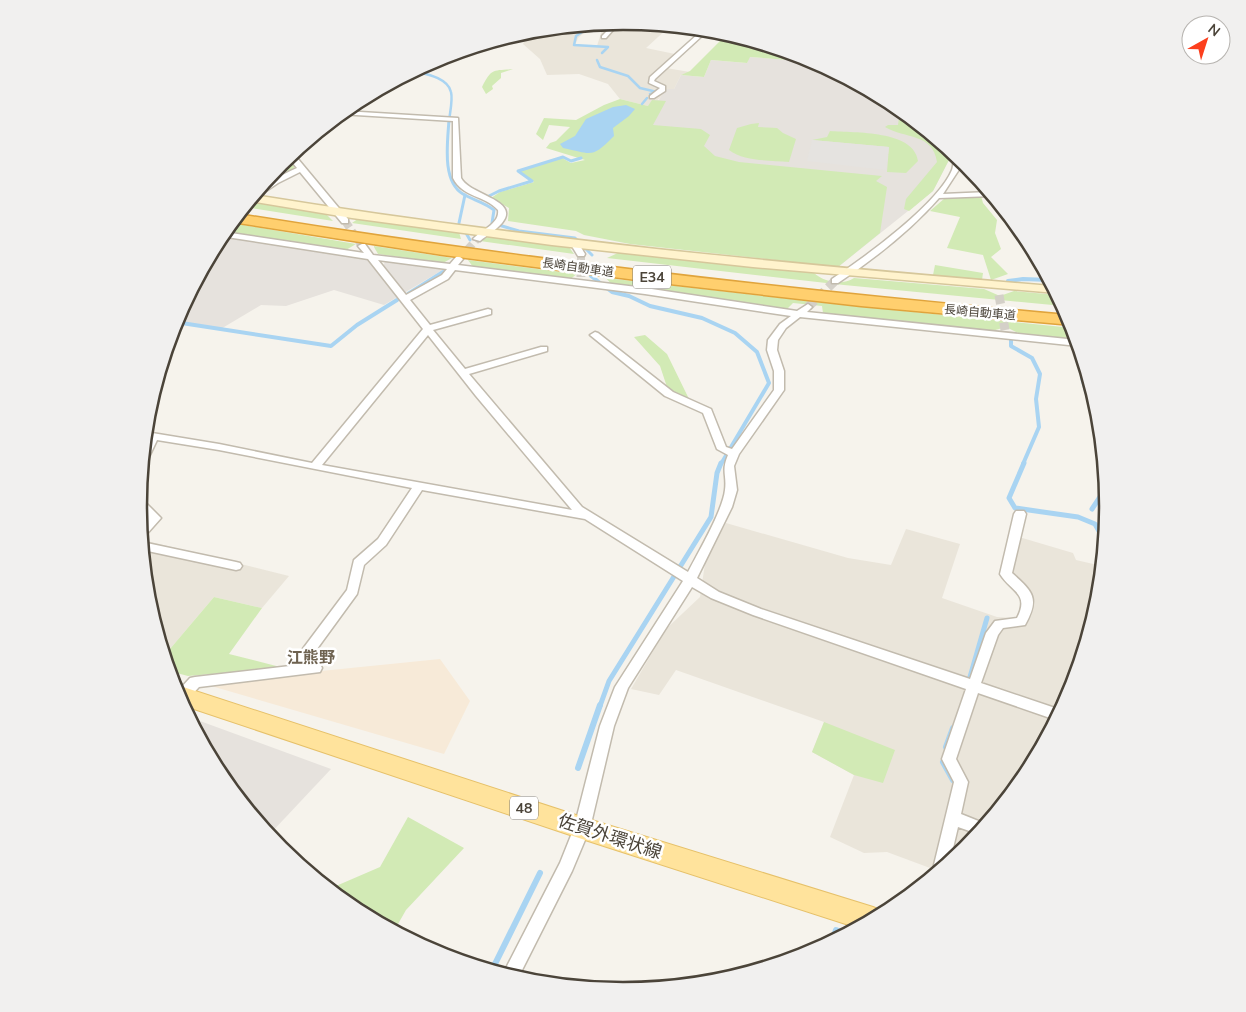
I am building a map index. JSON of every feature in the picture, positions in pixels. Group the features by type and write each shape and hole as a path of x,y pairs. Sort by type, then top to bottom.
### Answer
{"highway":[{"name":"長崎自動車道","path":"249,211 435,240 624,265 1056,309"},
{"name":"長崎自動車道","path":"243,219 619,273 814,296 1061,319"}],"main road":[{"name":"佐賀外環状線","path":"187,698 582,828 863,917"}],"street":[{"path":"604,37 611,30"},
{"path":"652,97 662,91 664,87 652,82 652,78 698,36"},
{"path":"354,114 456,119 457,178 461,186 466,190 496,202 503,212 499,222 484,233"},
{"path":"295,161 345,221"},
{"path":"835,280 848,273 939,196 958,167"},
{"path":"275,181 301,170"},
{"path":"939,196 983,194"},
{"path":"259,199 484,233 999,290 1047,290"},
{"path":"232,235 371,257 456,263 579,280 594,286 797,314 1005,333 1070,342"},
{"path":"574,243 581,254"},
{"path":"362,246 566,499 587,516 715,595 757,612 1052,713"},
{"path":"406,299 445,276 456,263"},
{"path":"514,969 567,866 582,828 607,726 622,687 687,578 726,507 730,490 729,466 734,454 779,390 779,371 772,350 773,340 783,326 808,307"},
{"path":"316,467 429,328 488,312"},
{"path":"595,335 669,394 707,411 722,449 734,454"},
{"path":"464,373 544,349"},
{"path":"152,437 219,447 316,467 587,516"},
{"path":"294,670 353,591 358,563 382,542 419,486"},
{"path":"147,511 155,518 148,526"},
{"path":"945,857 961,782 949,759 992,632 998,624 1022,622 1028,608 1026,593 1006,574 1020,514"},
{"path":"149,547 236,566"},
{"path":"184,691 195,682 315,668"},
{"path":"953,818 975,826"}],"shaded area":[{"path":"602,31 664,32 646,48 675,54 666,68 690,72 681,75 674,89 648,106 620,99 608,84 579,74 547,75 540,59 523,44 524,40 530,39 585,32 578,38 575,45 597,46"},
{"path":"749,57 789,60 834,79 887,110 913,128 949,159 933,191 838,267 631,132 652,100 659,100 666,89 674,89 681,75 704,77 711,60 747,63"},
{"path":"812,140 889,147 886,170 807,161"},
{"path":"230,237 367,259 381,274 385,261 444,269 384,305 334,290 286,306 261,305 219,330 183,324 196,295"},
{"path":"726,523 848,558 891,565 906,529 960,544 942,598 997,617 1015,618 1024,605 1021,592 1001,578 1019,537 1073,553 1076,560 1095,564 1083,629 1074,659 1050,717 1019,770 1001,796 960,843 930,870 930,868 887,852 864,853 830,837 854,775 812,752 824,722 676,670 659,695 631,689 666,629 700,597 706,557"},
{"path":"148,541 289,576 262,608 214,597 169,650 156,599"},
{"path":"440,659 470,701 444,754 201,683"},
{"path":"198,720 331,769 274,830 245,796 227,770"}],"green space":[{"path":"721,40 789,60 750,57 747,63 711,60 704,77 681,75 690,71"},
{"path":"513,69 501,73 501,78 492,86 493,89 486,94 482,87 491,73"},
{"path":"620,99 648,106 652,100 666,101 653,125 701,129 710,135 704,146 715,156 739,162 882,176 876,181 887,187 880,233 838,267 630,244 584,235 576,231 508,221 509,208 491,198 500,192 534,182 519,171 562,158 571,163 585,160 546,148 570,127 549,125 543,140 536,134 544,118 576,120"},
{"path":"899,118 949,159 933,191 909,211 904,209 906,199 937,162 930,146 924,141 885,127 888,125 898,125"},
{"path":"759,123 758,127 777,128 796,139 789,162 750,159 729,150 737,128"},
{"path":"830,131 868,133 895,138 914,151 918,161 906,173 887,172 889,147 812,140 827,137"},
{"path":"292,164 296,170 279,177 286,169"},
{"path":"981,196 983,203 997,220 995,233 1001,249 991,257 1008,274 991,280 983,255 947,248 960,217 930,211 945,198"},
{"path":"257,201 325,213 333,221 252,208"},
{"path":"359,218 459,232 461,239 352,223"},
{"path":"239,224 356,244 346,250 234,232"},
{"path":"490,236 569,247 574,254 480,241"},
{"path":"374,247 452,258 443,263 378,254"},
{"path":"620,252 814,273 823,279 833,282 844,282 854,278 984,289 1000,296 1014,291 1050,294 1055,305 844,285 607,258"},
{"path":"468,260 577,274 569,280 473,267"},
{"path":"935,265 983,273 982,280 933,275"},
{"path":"606,278 825,303 1064,327 1069,339 1020,334 1006,327 992,331 823,313 822,306 793,303 786,310 612,285"},
{"path":"645,335 667,354 689,399 668,390 660,366 634,337"},
{"path":"214,597 262,608 229,654 284,668 188,676 177,673 169,650"},
{"path":"824,722 895,750 883,783 854,775 812,752"},
{"path":"408,817 464,848 406,910 397,925 336,886 380,867"}],"water":[{"path":"626,105 635,109 613,128 614,136 596,151 591,153 580,152 563,148 560,144 575,136 586,119 613,107"}],"waterway":[{"path":"582,32 576,36 574,45 608,47 602,53"},
{"path":"597,60 600,67 628,76 640,88 657,92 650,94"},
{"path":"423,74 436,77 449,87 452,99 449,121"},
{"path":"642,104 647,98"},
{"path":"449,119 447,160 451,180 463,194 494,210 492,223 519,231 575,238 592,255"},
{"path":"487,197 499,191 532,181 518,171 563,157 571,161 581,158"},
{"path":"459,223 465,195"},
{"path":"466,233 470,240"},
{"path":"408,294 443,272"},
{"path":"591,276 612,292 629,296 650,306 702,318 735,333 757,352 769,383 721,464"},
{"path":"1008,281 1042,280"},
{"path":"183,323 331,346 357,325 397,300"},
{"path":"1011,340 1011,346 1032,358 1040,374 1036,399 1039,427 1023,464"},
{"path":"600,706 609,681 711,517 717,473 721,463"},
{"path":"1024,463 1009,498 1015,508 1078,517 1095,524 1098,530"},
{"path":"1092,509 1099,499"},
{"path":"970,677 987,618"},
{"path":"578,768 600,705"},
{"path":"946,747 953,728"},
{"path":"943,762 953,780"},
{"path":"495,964 540,873"},
{"path":"835,932 836,930 838,931"}],"tunnel":[{"path":"345,221 362,246"},
{"path":"459,259 477,239"},
{"path":"581,254 581,277"},
{"path":"808,307 835,281"},
{"path":"999,295 1005,330"}],"district":[{"name":"江熊野","path":"311,657"}]}
